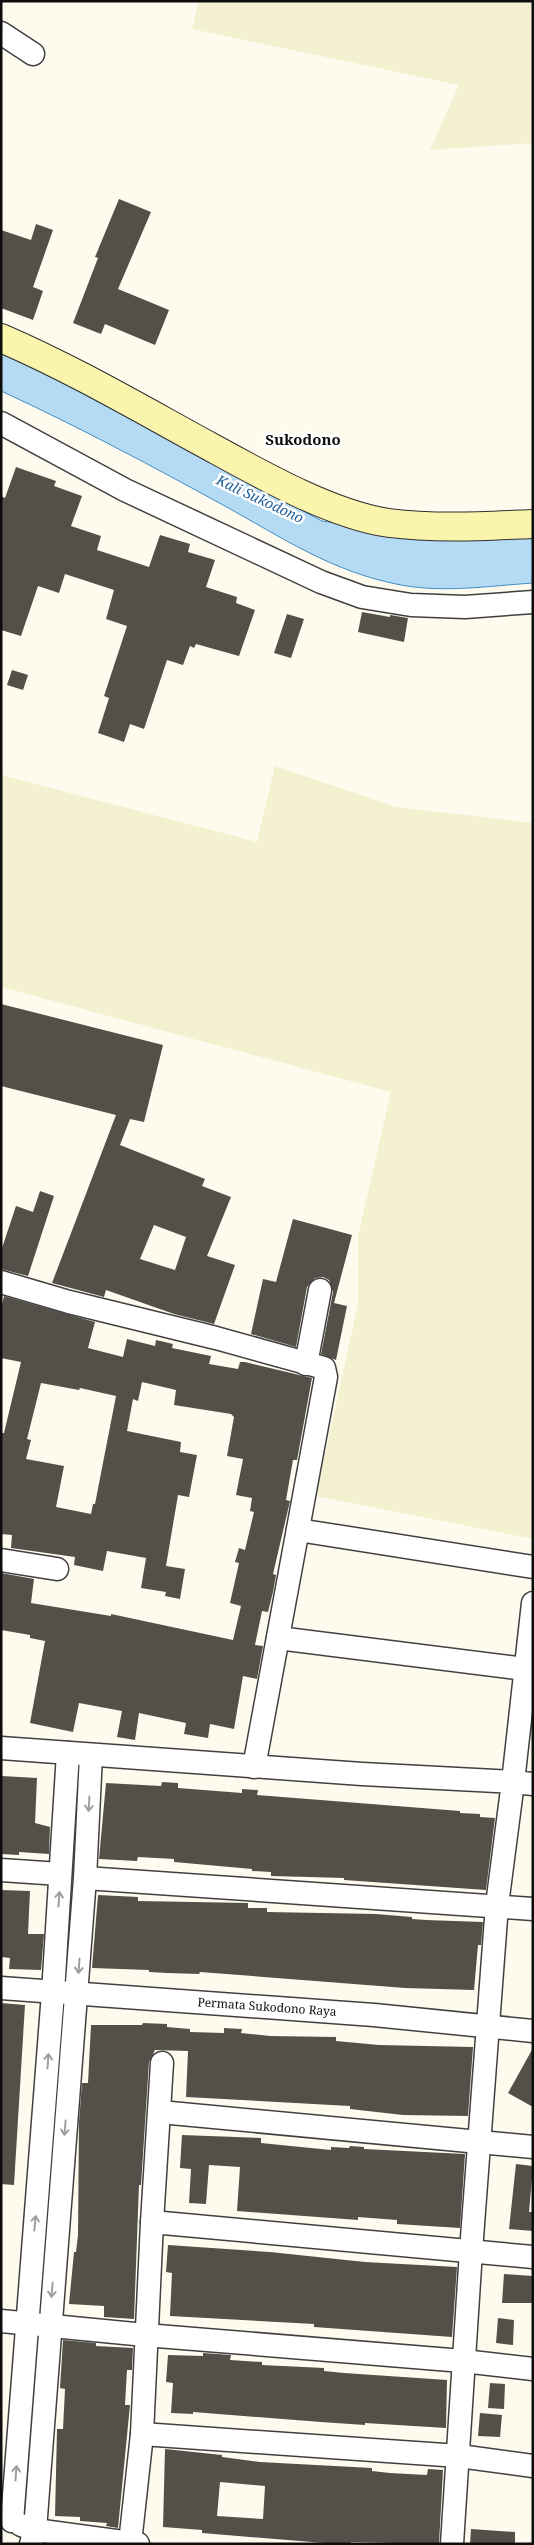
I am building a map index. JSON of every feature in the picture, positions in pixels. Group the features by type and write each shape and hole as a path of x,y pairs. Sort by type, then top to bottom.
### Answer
{"main road":[{"path":"1,338 37,354 244,465 326,505 388,523 451,525 533,524"}],"street":[{"path":"1,33 33,54"},
{"path":"1,423 125,490 322,582 362,597 411,605 465,607 533,602"},
{"path":"1,1282 69,1302 216,1338 324,1368 326,1376 254,1767"},
{"path":"306,1364 320,1290"},
{"path":"298,1530 533,1567"},
{"path":"1,1560 57,1569"},
{"path":"452,2544 459,2456 463,2361 497,1905 523,1783 533,1602"},
{"path":"278,1638 529,1670"},
{"path":"1,1748 254,1767 523,1783"},
{"path":"68,1753 53,1993 26,2323 7,2519 33,2536 134,2543 142,2434 145,2335 162,2063"},
{"path":"33,2536 85,1878 92,1755"},
{"path":"1,1870 60,1874"},
{"path":"85,1878 497,1905 533,1909"},
{"name":"Permata Sukodono Raya","path":"1,1988 76,1995 374,2015 533,2031"},
{"path":"160,2112 533,2147"},
{"path":"152,2222 533,2257"},
{"path":"1,2320 145,2335 463,2361 533,2369"},
{"path":"142,2434 459,2456 533,2466"}],"shaded area":[{"path":"199,1 533,1 533,143 430,150 459,85 192,29"},
{"path":"275,766 396,807 533,823 533,1539 316,1496 358,1304 358,1236 391,1092 1,987 1,775 257,842"}],"water":[{"name":"Kali Sukodono","path":"1,350 322,521 430,538 533,538 533,583 467,588 417,587 376,579 330,563 113,446 1,391"}],"building":[{"path":"119,199 151,212 118,289 169,310 155,345 105,324 101,334 73,323 98,258 95,257"},
{"path":"36,224 53,230 33,287 43,291 33,320 1,308 1,230 31,240"},
{"path":"16,467 56,481 54,486 82,496 71,526 101,536 97,550 149,567 160,535 190,544 188,552 215,560 206,587 237,597 236,603 255,610 239,656 196,644 194,648 190,646 183,665 167,660 144,729 130,724 124,742 98,733 109,698 104,696 127,626 106,619 114,590 65,574 59,593 38,586 21,636 1,630 1,496 5,498"},
{"path":"362,612 408,618 404,642 358,632"},
{"path":"287,614 304,619 291,658 274,653"},
{"path":"12,670 28,675 23,690 7,685"},
{"path":"1,1004 163,1045 144,1122 130,1119 120,1145 205,1179 202,1186 231,1197 207,1256 235,1265 214,1324 174,1314 106,1290 104,1297 52,1283 116,1115 1,1086","holes":["154,1225 186,1237 175,1270 140,1259"]},
{"path":"40,1191 54,1196 28,1276 1,1269 1,1251 16,1206 33,1212"},
{"path":"293,1219 352,1235 334,1303 347,1306 336,1360 321,1354 333,1292 329,1280 323,1277 315,1278 307,1287 296,1347 251,1334 263,1279 276,1282"},
{"path":"4,1296 95,1322 88,1348 123,1357 127,1339 155,1346 156,1340 173,1344 172,1348 211,1356 209,1364 238,1369 240,1362 245,1362 312,1378 297,1460 293,1460 286,1500 290,1501 273,1574 276,1575 273,1592 268,1612 262,1611 255,1645 263,1646 257,1679 243,1676 234,1729 210,1724 208,1738 184,1734 186,1723 139,1713 135,1740 117,1737 122,1711 79,1703 73,1732 30,1723 45,1641 30,1638 30,1635 1,1630 1,1573 34,1579 31,1603 111,1616 111,1614 233,1640 241,1606 230,1603 239,1563 235,1562 239,1548 245,1550 254,1512 250,1511 252,1498 236,1495 243,1459 227,1456 234,1417 231,1414 174,1405 176,1390 142,1382 138,1401 133,1399 127,1431 181,1442 180,1452 197,1455 189,1497 178,1495 166,1566 185,1569 180,1599 165,1596 166,1592 141,1588 146,1558 107,1551 103,1571 74,1565 75,1557 11,1548 12,1535 1,1534 1,1433 4,1433 21,1362 1,1358 1,1309","holes":["41,1383 79,1390 80,1388 116,1396 95,1504 93,1504 91,1514 56,1507 64,1466 26,1459 31,1440 27,1439"]},
{"path":"2,1776 37,1778 35,1823 50,1827 49,1854 19,1852 19,1855 1,1854"},
{"path":"162,1782 178,1783 178,1788 242,1793 242,1789 258,1790 257,1795 460,1811 460,1813 480,1814 480,1817 495,1818 486,1890 344,1880 344,1878 271,1876 271,1872 174,1862 174,1859 138,1857 137,1861 99,1859 106,1783 161,1786"},
{"path":"1,1890 30,1891 28,1934 44,1934 41,1970 9,1969 10,1958 1,1957"},
{"path":"98,1895 138,1897 138,1901 248,1903 248,1908 267,1908 267,1912 376,1914 412,1917 412,1919 483,1922 481,1945 478,1945 474,1990 405,1988 200,1972 199,1974 167,1973 149,1972 149,1970 92,1968"},
{"path":"1,2003 25,2005 14,2185 1,2184"},
{"path":"143,2023 167,2024 167,2027 190,2029 190,2032 224,2033 224,2028 242,2029 241,2033 270,2036 336,2037 336,2041 379,2045 473,2047 468,2116 403,2115 350,2109 350,2106 186,2097 188,2051 155,2050 149,2062 141,2185 139,2185 134,2319 104,2317 104,2306 69,2304 74,2252 76,2252 78,2235 79,2122 82,2083 88,2083 91,2025 142,2025"},
{"path":"533,2048 533,2107 508,2093"},
{"path":"182,2135 261,2138 261,2143 331,2150 331,2147 349,2148 350,2146 364,2147 364,2149 465,2154 460,2228 397,2224 397,2220 358,2217 358,2220 237,2211 240,2167 209,2165 206,2204 189,2203 191,2169 180,2168"},
{"path":"516,2164 533,2166 529,2212 533,2212 533,2231 509,2229"},
{"path":"168,2245 270,2252 365,2262 457,2267 452,2337 314,2327 314,2324 170,2316 172,2273 166,2272"},
{"path":"504,2274 533,2276 533,2303 502,2303"},
{"path":"498,2318 514,2320 513,2345 496,2343"},
{"path":"63,2340 96,2343 96,2346 133,2348 132,2370 127,2370 125,2405 130,2405 118,2528 106,2526 107,2523 80,2521 80,2517 55,2516 57,2429 63,2429 65,2389 60,2388"},
{"path":"203,2353 231,2355 230,2360 262,2362 262,2365 324,2368 324,2371 344,2373 447,2380 446,2428 365,2423 365,2425 193,2412 193,2414 171,2413 173,2383 166,2382 168,2355 203,2356"},
{"path":"490,2383 505,2384 504,2409 488,2408"},
{"path":"480,2413 502,2415 500,2437 478,2436"},
{"path":"165,2449 222,2455 222,2457 260,2462 372,2468 372,2471 390,2473 427,2475 428,2469 443,2470 439,2544 351,2542 351,2544 336,2544 202,2533 202,2530 163,2527","holes":["220,2482 265,2486 263,2519 217,2516"]},
{"path":"471,2529 515,2532 515,2544 470,2544"}],"district":[{"name":"Sukodono","path":"303,440"}]}
